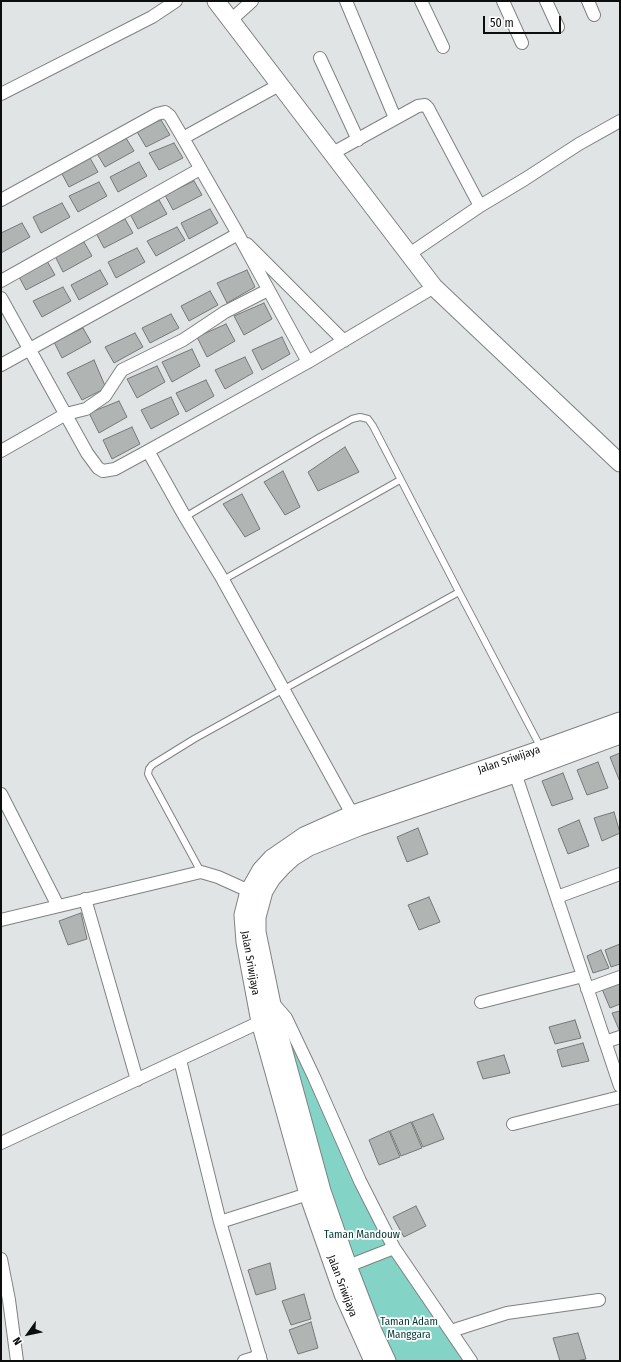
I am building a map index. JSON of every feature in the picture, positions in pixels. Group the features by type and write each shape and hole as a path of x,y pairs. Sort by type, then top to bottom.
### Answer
{"main road":[{"path":"216,1 408,255 434,287 620,463"},
{"name":"Jalan Sriwijaya","path":"513,767 542,749 620,721"},
{"name":"Jalan Sriwijaya","path":"387,1361 367,1333 337,1277 308,1194 260,1022 245,942 243,915 249,891 261,870 272,858 304,836 356,821 513,767 620,735"},
{"name":"Jalan Sriwijaya","path":"356,821 293,857 272,878 264,891 257,917 257,932 270,999 299,1113 320,1184 348,1266 367,1333 373,1361"}],"street":[{"path":"1,94 152,17 176,1"},
{"path":"231,20 252,1"},
{"path":"346,1 395,118"},
{"path":"421,1 443,48"},
{"path":"503,1 522,43"},
{"path":"546,1 558,27"},
{"path":"588,1 594,15"},
{"path":"320,58 358,140"},
{"path":"183,138 279,85"},
{"path":"332,154 395,118 422,105 428,108 480,206"},
{"path":"1,200 162,112 165,112 170,116 238,234 308,362"},
{"path":"408,255 480,206 579,144 620,121"},
{"path":"1,281 200,169"},
{"path":"238,234 344,341"},
{"path":"1,365 238,234"},
{"path":"1,298 87,453 98,468 103,471 115,469 148,451 308,362 434,287"},
{"path":"1,451 66,414 86,409 106,396 122,370 183,340 225,312 268,290"},
{"path":"148,451 223,580 356,821"},
{"path":"513,767 620,1086"},
{"path":"1,794 58,906"},
{"path":"1,920 201,872 218,877 249,891"},
{"path":"556,897 620,874"},
{"path":"85,899 137,1080"},
{"path":"481,1002 583,976"},
{"path":"587,989 620,977"},
{"path":"270,999 286,1018 360,1181 394,1248 471,1361"},
{"path":"1,1143 260,1022"},
{"path":"605,1042 620,1037"},
{"path":"180,1060 220,1222 261,1358 244,1361"},
{"path":"513,1124 620,1096"},
{"path":"220,1222 308,1194"},
{"path":"348,1266 394,1248"},
{"path":"1,1259 10,1300 17,1361"},
{"path":"451,1331 506,1313 599,1300"}],"lane":[{"path":"185,517 352,419 360,417 368,420 373,426 542,749"},
{"path":"223,580 400,480"},
{"path":"201,872 150,778 148,774 149,769 161,759 187,743 459,592"}],"green space":[{"name":"Taman Mandouw","path":"285,1019 393,1248 348,1265 301,1116"},
{"name":"Taman Adam Manggara","path":"394,1250 469,1361 389,1361 349,1267"}],"building":[{"path":"161,120 170,135 146,147 136,130"},
{"path":"126,138 134,151 105,167 96,152"},
{"path":"174,143 183,158 159,170 149,153"},
{"path":"90,158 98,172 69,187 61,172"},
{"path":"139,162 147,176 118,192 110,177"},
{"path":"194,181 202,195 173,210 165,195"},
{"path":"99,182 107,196 78,212 69,196"},
{"path":"159,200 167,214 138,229 130,214"},
{"path":"62,203 70,217 41,233 33,217"},
{"path":"210,209 218,223 189,239 181,223"},
{"path":"125,219 133,233 104,248 96,233"},
{"path":"22,223 30,237 1,253 1,233"},
{"path":"177,227 185,240 156,256 147,241"},
{"path":"84,242 92,256 63,272 55,256"},
{"path":"137,248 145,262 116,278 108,262"},
{"path":"47,261 55,275 26,290 18,275"},
{"path":"100,270 108,284 79,300 71,285"},
{"path":"247,270 255,287 227,303 217,283"},
{"path":"63,287 71,301 42,317 33,301"},
{"path":"210,291 218,305 189,321 181,306"},
{"path":"264,303 272,319 244,335 234,316"},
{"path":"171,314 179,328 150,343 142,328"},
{"path":"226,324 235,341 207,357 197,337"},
{"path":"83,328 91,342 62,358 54,342"},
{"path":"135,333 143,347 114,363 105,347"},
{"path":"282,337 290,354 262,370 252,350"},
{"path":"192,349 200,366 172,382 162,362"},
{"path":"245,357 253,373 225,389 215,370"},
{"path":"94,360 106,388 82,400 67,373"},
{"path":"157,366 165,382 137,398 127,379"},
{"path":"206,380 214,396 186,412 176,393"},
{"path":"171,397 179,414 151,429 141,410"},
{"path":"119,401 127,417 99,433 89,413"},
{"path":"132,427 140,444 112,459 103,440"},
{"path":"345,447 359,472 318,491 308,472"},
{"path":"283,471 300,507 285,515 264,482"},
{"path":"242,494 260,529 245,537 223,504"},
{"path":"620,753 620,782 610,757"},
{"path":"598,762 608,788 587,795 577,770"},
{"path":"563,773 573,799 552,806 542,781"},
{"path":"614,812 620,833 602,841 594,818"},
{"path":"579,820 589,846 568,854 558,829"},
{"path":"418,828 428,854 407,862 397,837"},
{"path":"429,897 440,922 419,930 408,905"},
{"path":"81,913 87,939 68,945 59,921"},
{"path":"620,944 620,964 611,967 605,950"},
{"path":"601,950 609,968 593,973 587,956"},
{"path":"620,983 620,1004 610,1008 602,989"},
{"path":"620,1011 620,1032 612,1013"},
{"path":"575,1020 581,1038 555,1044 549,1027"},
{"path":"583,1043 589,1061 562,1067 557,1050"},
{"path":"504,1055 510,1073 483,1079 477,1062"},
{"path":"433,1114 444,1139 423,1147 412,1122"},
{"path":"411,1122 422,1148 401,1156 390,1131"},
{"path":"389,1131 400,1157 379,1165 369,1140"},
{"path":"416,1206 426,1226 404,1237 393,1217"},
{"path":"270,1263 276,1289 256,1295 248,1270"},
{"path":"304,1294 311,1319 291,1325 282,1301"},
{"path":"311,1322 318,1348 298,1354 289,1330"},
{"path":"578,1333 586,1359 576,1361 560,1361 553,1338"}]}
